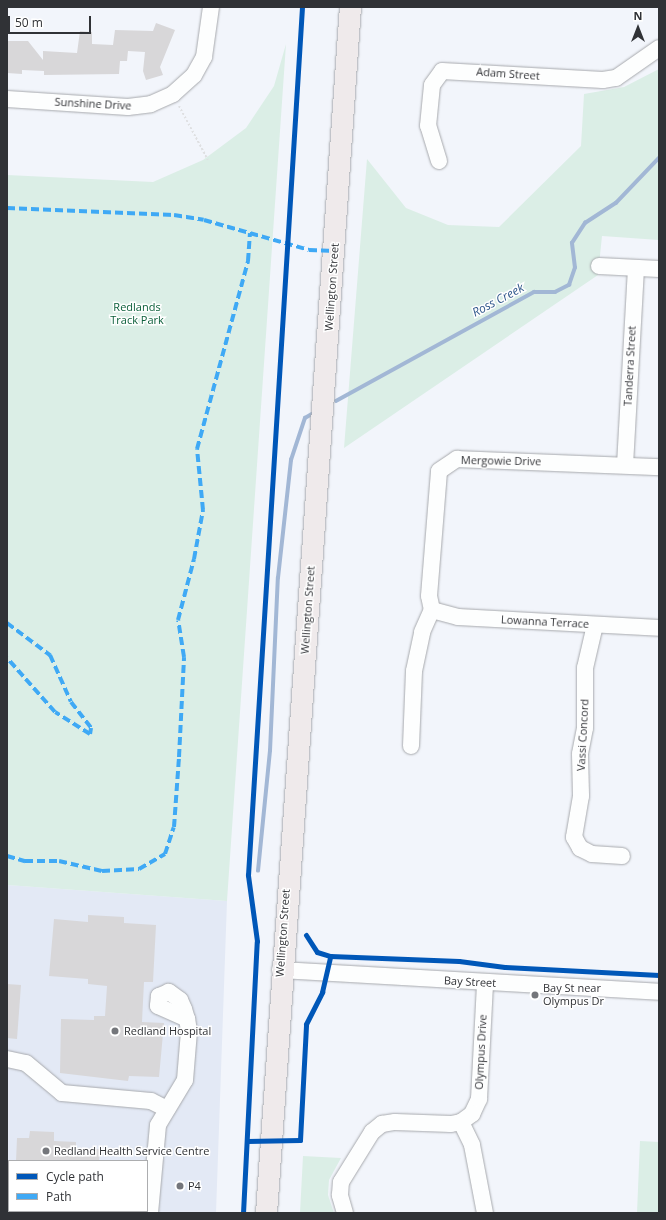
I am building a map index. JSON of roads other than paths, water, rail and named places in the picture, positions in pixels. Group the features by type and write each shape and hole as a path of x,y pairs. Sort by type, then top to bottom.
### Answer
{"main road":[{"name":"Wellington Street","path":"266,1213 280,970 335,251 350,7"}],"street":[{"name":"Sunshine Drive","path":"7,99 128,107 151,104 173,94 194,75 204,57 211,7"},
{"name":"Adam Street","path":"439,161 428,126 432,85 442,71 603,80 616,78 659,48"},
{"path":"599,266 659,269"},
{"name":"Tanderra Street","path":"625,465 636,268"},
{"name":"Mergowie Drive","path":"432,610 429,596 439,471 457,459 659,467"},
{"path":"411,746 414,671 422,632 432,610"},
{"name":"Lowanna Terrace","path":"432,610 458,617 659,628"},
{"name":"Vassi Concord","path":"595,625 585,668 585,728 580,754 581,796 574,837 580,848 592,854 622,856"},
{"name":"Bay Street","path":"280,970 484,984 659,992"},
{"name":"Olympus Drive","path":"461,1122 472,1114 479,1099 484,984"},
{"path":"150,1213 158,1125 185,1080 189,1032 187,1019"},
{"path":"7,1058 26,1063 62,1093 151,1101 167,1109"},
{"path":"346,1213 340,1195 341,1182 372,1132 382,1124 395,1122 461,1122 472,1144 485,1213"}],"waterway":[{"name":"Ross Creek","path":"336,401 534,292 555,292 569,285 575,268 572,243 585,223 616,203 659,158"},
{"name":"Ross Creek","path":"258,871 270,751 278,578 291,460 305,418 312,414"}],"place":[{"name":"Bay St near Olympus Dr","path":"535,995"},
{"name":"Redland Hospital","path":"115,1031"},
{"name":"Redland Health Service Centre","path":"46,1151"},
{"name":"P4","path":"180,1186"}],"park label":[{"name":"Redlands Track Park","path":"137,314"}]}
